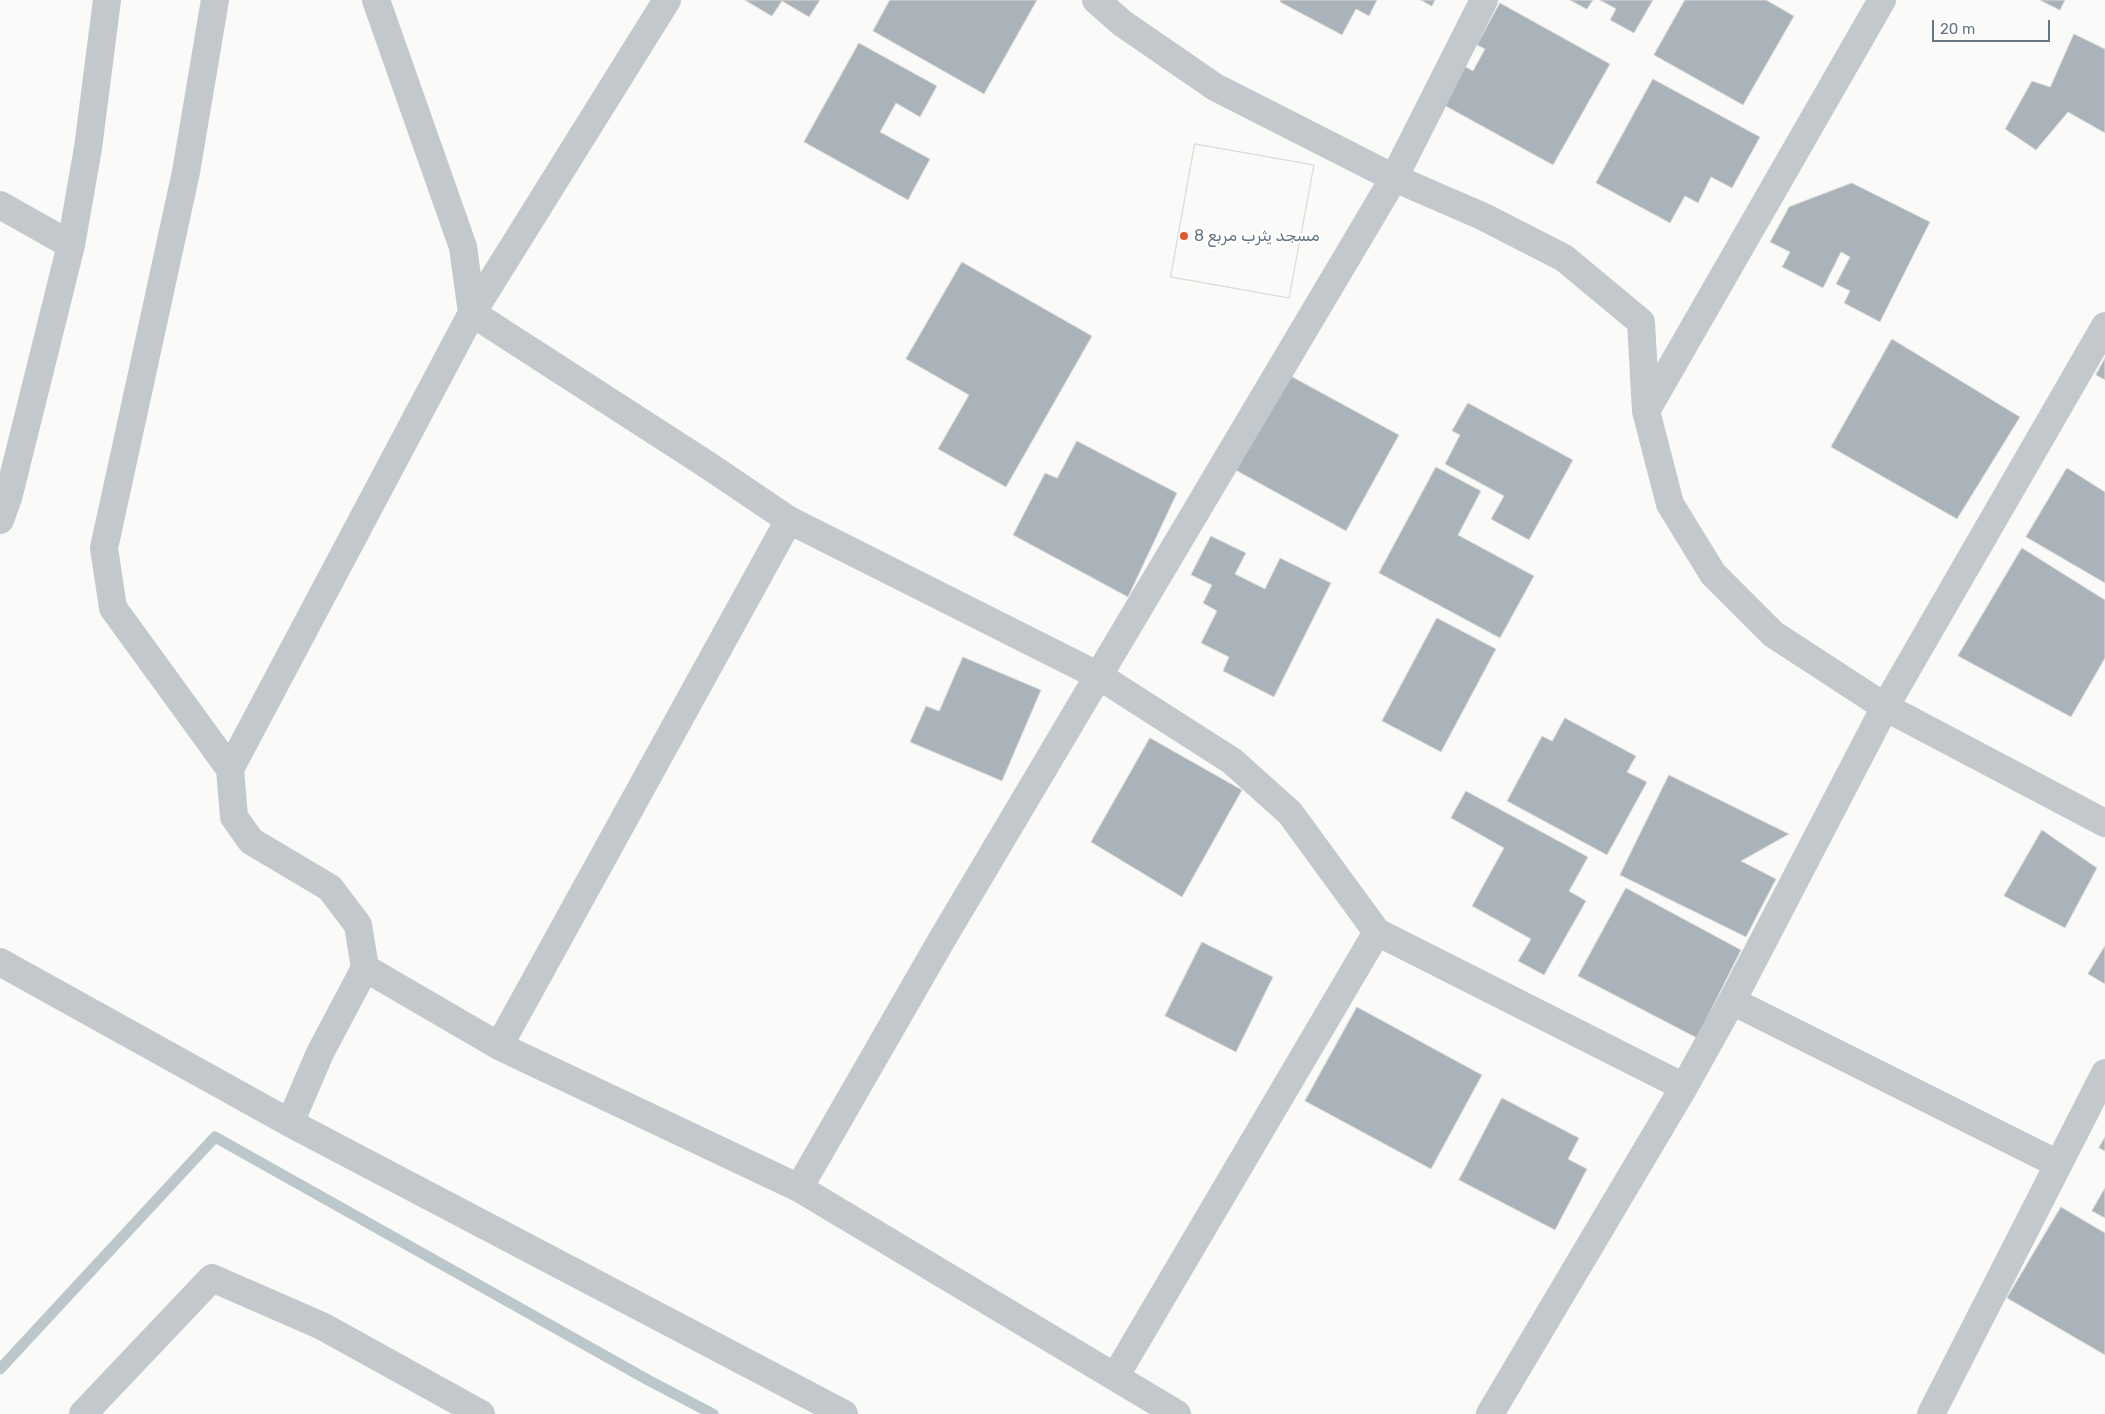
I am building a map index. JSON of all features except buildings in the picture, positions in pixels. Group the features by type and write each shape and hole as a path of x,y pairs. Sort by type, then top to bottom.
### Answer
{"street":[{"path":"0,520 8,498 71,245 88,148 107,0"},
{"path":"214,0 186,172 104,548 113,608 230,769 234,817 251,841 330,888 358,925 365,968 320,1053 290,1123"},
{"path":"376,0 463,248 472,313 706,464 789,520 1099,676 1232,761 1290,813 1377,932 1684,1087"},
{"path":"230,769 472,313 667,0"},
{"path":"1096,0 1122,23 1215,87 1394,178 1482,216 1564,258 1641,322 1646,411 1670,504 1713,574 1773,634 1885,707 2105,823"},
{"path":"799,1188 946,933 1394,178 1484,0"},
{"path":"1646,411 1882,0"},
{"path":"0,206 71,245"},
{"path":"1490,1414 1684,1087 1732,1001 1885,707 2105,326"},
{"path":"499,1046 789,520"},
{"path":"1115,1377 1377,932"},
{"path":"0,962 290,1123 844,1414"},
{"path":"365,968 499,1046 799,1188 1176,1414"},
{"path":"1732,1001 2058,1164"},
{"path":"1931,1414 2105,1073"},
{"path":"93,1411 212,1278 322,1326 481,1414"}],"waterway":[{"path":"0,1369 215,1137 648,1380 713,1414"}],"place":[{"name":"مسجد يثرب مربع 8","path":"1184,236"}]}
